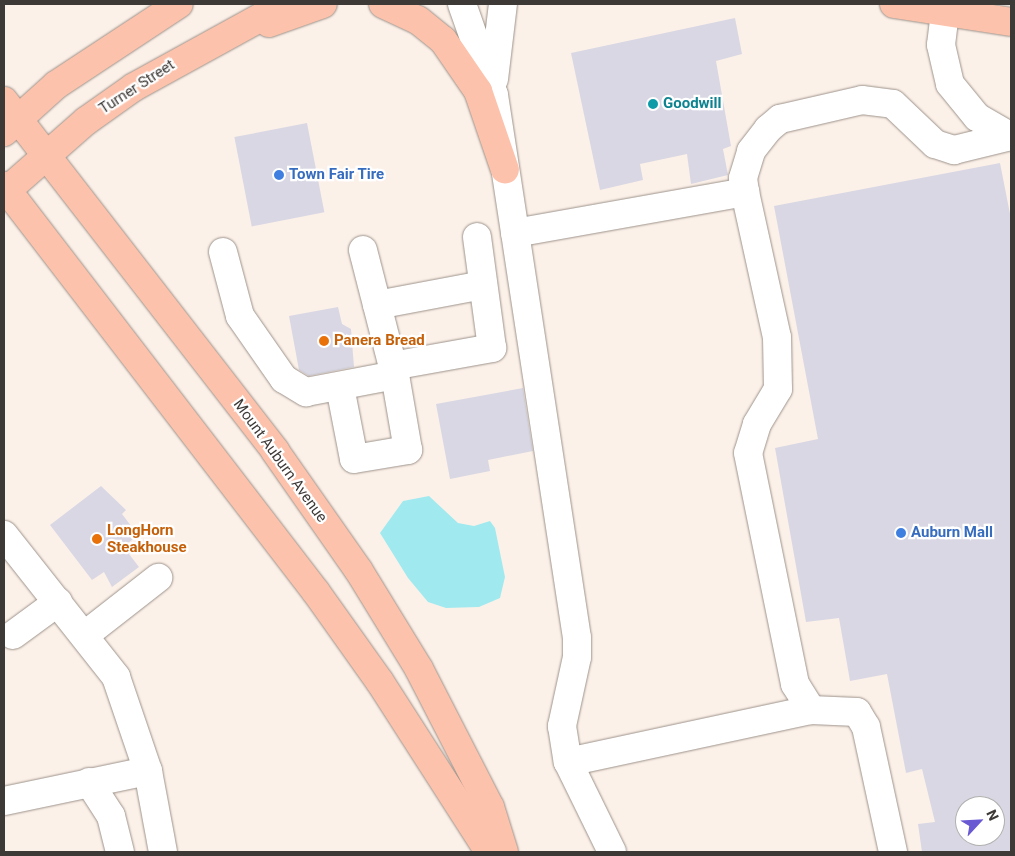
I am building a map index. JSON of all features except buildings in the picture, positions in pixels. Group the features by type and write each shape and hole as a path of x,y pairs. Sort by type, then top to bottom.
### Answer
{"main road":[{"path":"9,118 179,4"},
{"name":"Turner Street","path":"5,190 86,120 184,57 285,4"},
{"path":"184,57 323,4"},
{"path":"383,4 418,20 443,40 478,91 505,170"},
{"path":"894,4 945,8 1011,22"},
{"name":"Mount Auburn Avenue","path":"9,118 46,156 275,450 359,570 419,669 490,807 504,852"},
{"path":"5,190 316,592 386,690 489,852"}],"street":[{"path":"462,4 494,96"},
{"path":"504,4 495,46 494,96 577,638 577,657 562,726 568,762 612,852"},
{"path":"945,8 941,45 950,84 977,117 1011,137"},
{"path":"810,710 795,684 748,453 757,424 778,389 777,337 743,178 751,151 768,129 780,119 862,100 893,104 935,144 954,150 1011,137"},
{"path":"515,233 745,192"},
{"path":"223,252 240,316 284,379 306,392 341,394 393,370 492,348 476,237"},
{"path":"341,394 354,459 408,450 393,370 363,250"},
{"path":"377,306 483,285"},
{"path":"4,535 116,676 148,771 163,852"},
{"path":"85,635 158,578"},
{"path":"14,635 58,602"},
{"path":"568,762 810,710 857,712 866,727 893,852"},
{"path":"4,801 148,771"},
{"path":"90,782 111,816 120,852"}],"water":[{"path":"429,496 458,523 474,526 490,521 495,528 505,577 500,598 479,607 446,608 428,602 408,578 380,533 403,501"}],"place":[{"name":"Goodwill","path":"653,104"},
{"name":"Town Fair Tire","path":"279,175"},
{"name":"Panera Bread","path":"324,341"},
{"name":"Auburn Mall","path":"901,533"},
{"name":"LongHorn Steakhouse","path":"97,539"}]}
